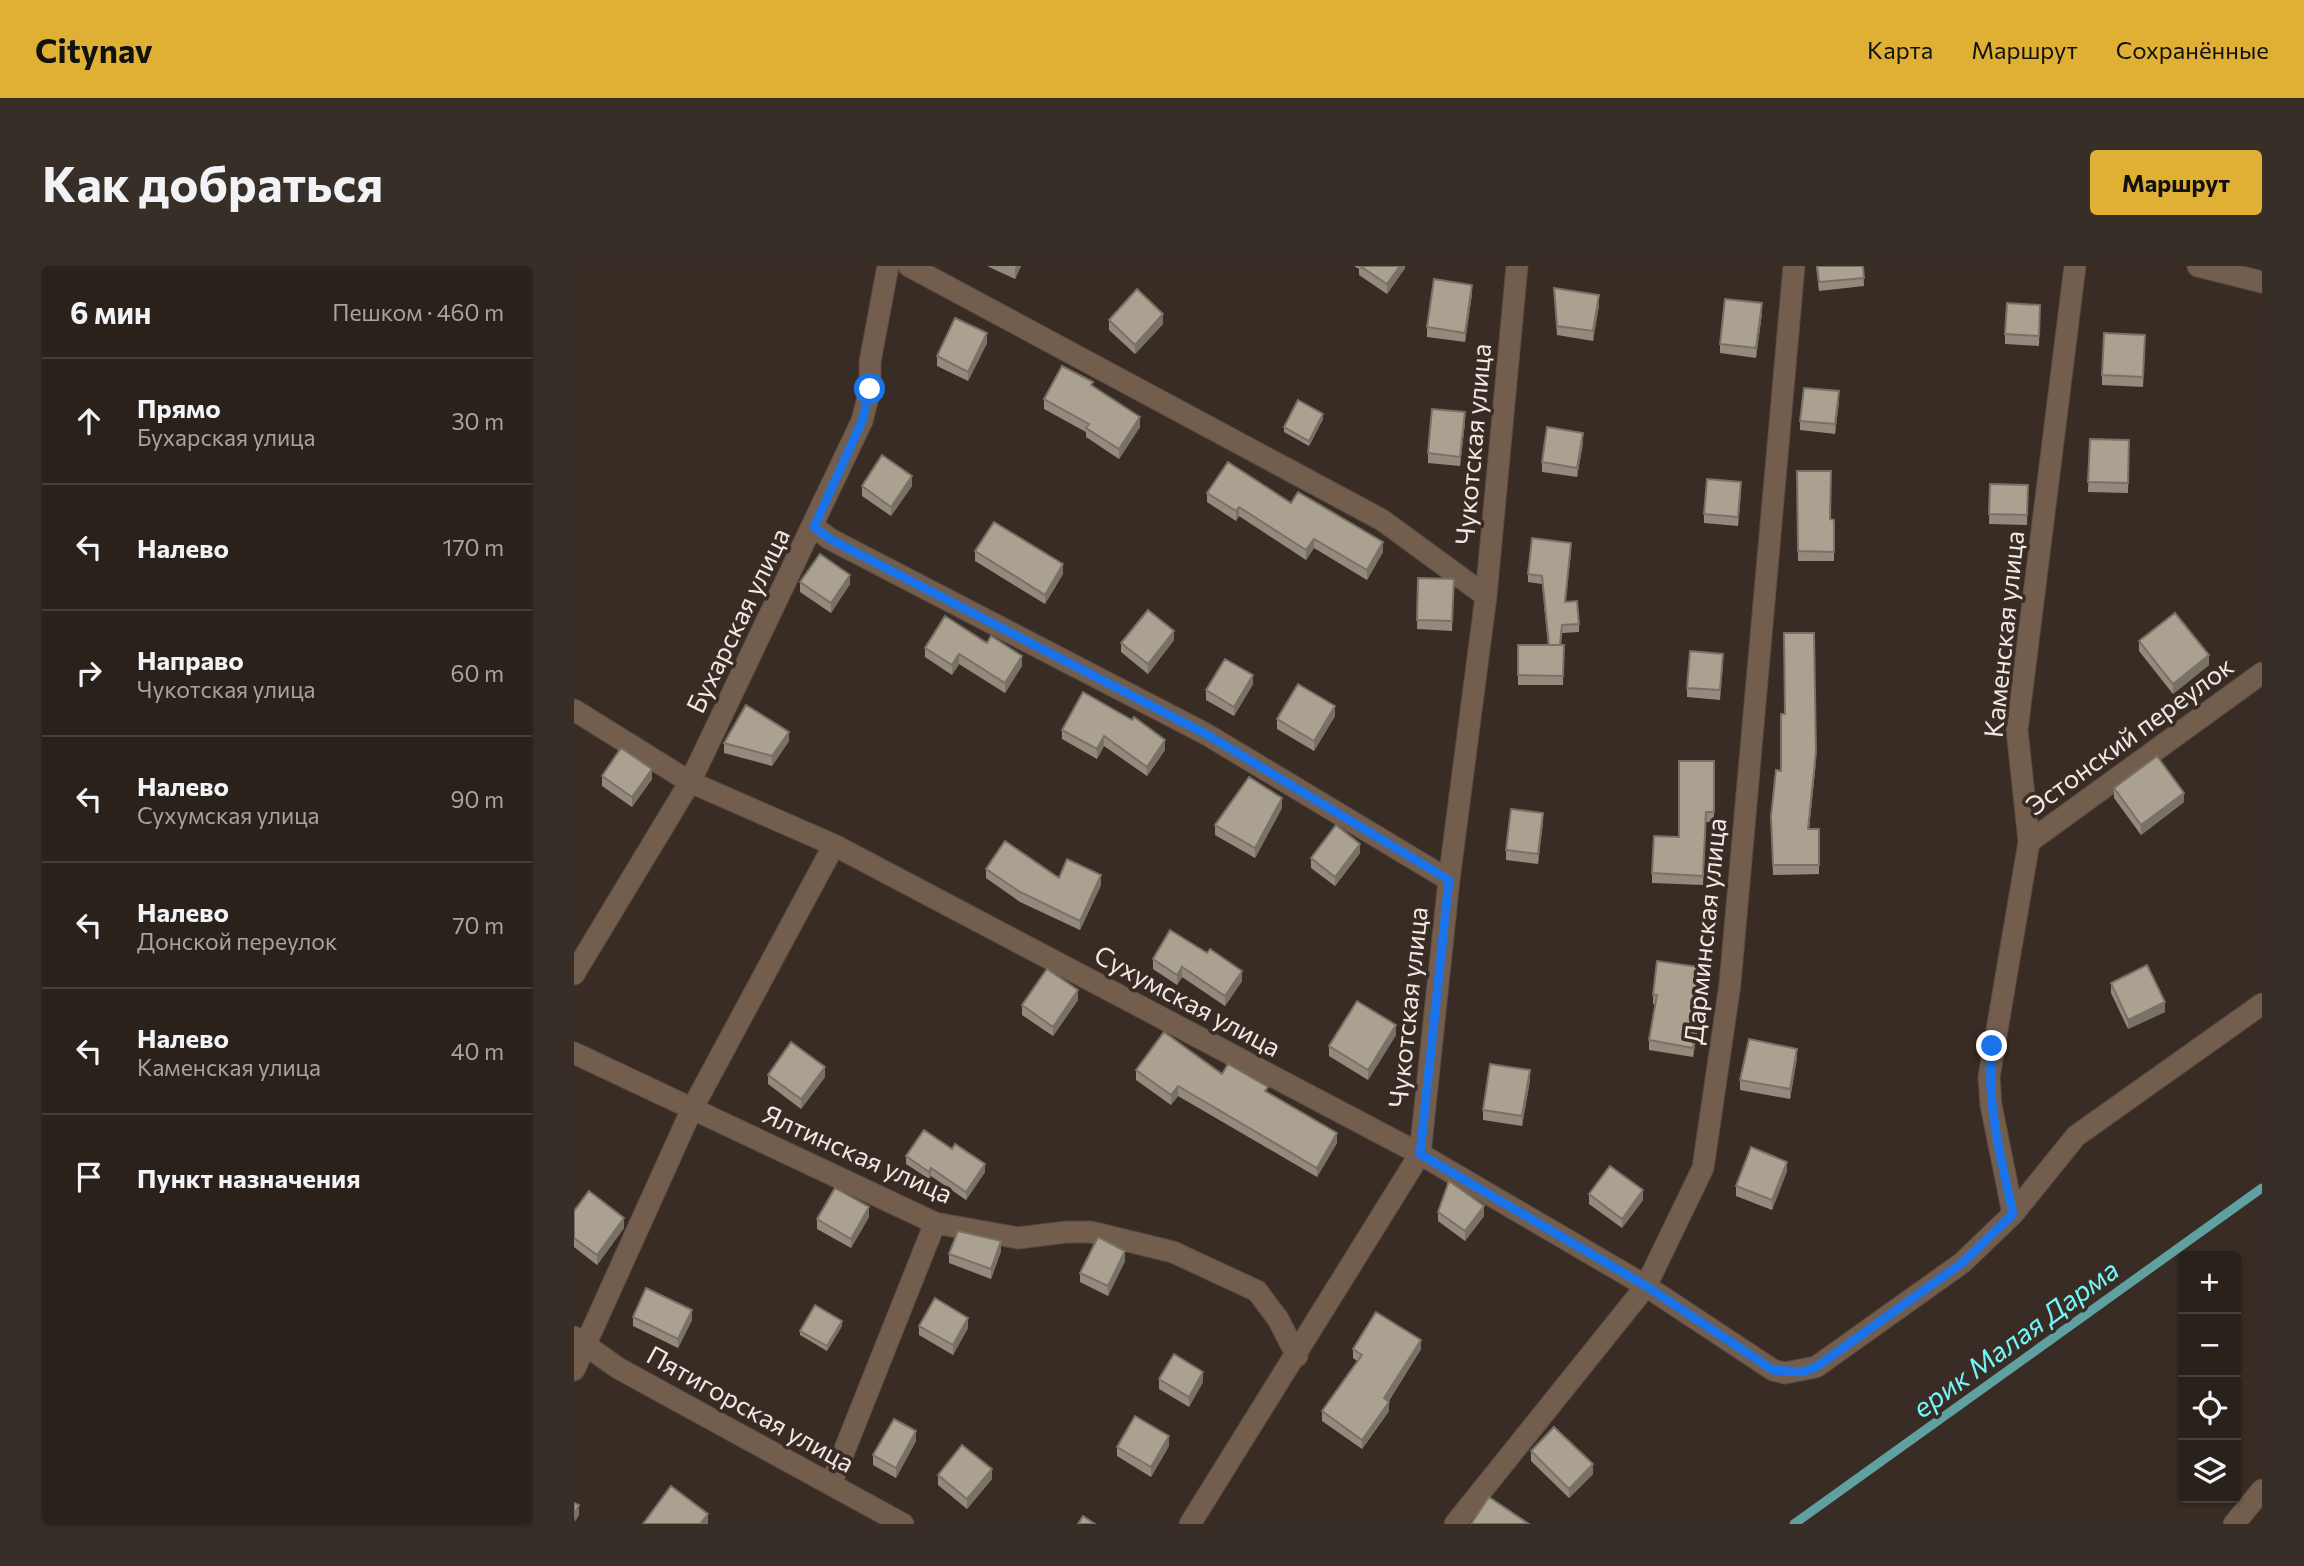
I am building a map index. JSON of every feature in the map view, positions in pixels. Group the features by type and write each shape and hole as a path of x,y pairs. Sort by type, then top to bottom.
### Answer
{"street":[{"name":"Бухарская улица","path":"574,975 690,782 814,527 862,421 870,389 870,362 888,266"},
{"path":"909,266 1382,520 1486,596"},
{"name":"Дарминская улица","path":"1455,1524 1646,1286 1703,1168 1730,984 1794,266"},
{"name":"Каменская улица","path":"2013,1214 1991,1105 1989,1077 2029,842 2017,730 2075,266"},
{"path":"2198,266 2262,282"},
{"name":"Чукотская улица","path":"1190,1524 1297,1356 1420,1154 1449,880 1486,596 1510,269"},
{"path":"814,527 830,539 1206,734 1449,880"},
{"name":"Эстонский переулок","path":"2029,842 2262,673"},
{"name":"Сухумская улица","path":"574,710 690,782 834,845 1420,1154 1646,1286 1763,1363 1785,1373 1816,1367 1962,1263 2013,1214 2076,1136 2262,1004"},
{"path":"574,1370 580,1341 692,1109 834,845"},
{"name":"Ялтинская улица","path":"574,1053 935,1223 1018,1238 1091,1232 1173,1252 1257,1291 1278,1319 1297,1356"},
{"path":"831,1484 935,1223"},
{"name":"Пятигорская улица","path":"580,1341 618,1368 903,1524"},
{"path":"2234,1524 2262,1490"}],"building":[{"path":"1360,266 1400,266 1387,284"},
{"path":"1817,266 1863,266 1864,278 1819,282"},
{"path":"1434,279 1472,285 1465,333 1427,327"},
{"path":"1554,288 1599,295 1593,331 1557,326"},
{"path":"1137,289 1163,314 1135,345 1109,320"},
{"path":"1725,299 1762,303 1756,348 1720,344"},
{"path":"2007,303 2040,305 2039,336 2005,334"},
{"path":"955,318 987,333 968,372 937,356"},
{"path":"2104,333 2145,335 2143,377 2102,375"},
{"path":"1062,366 1093,382 1091,385 1140,417 1119,449 1086,428 1089,424 1044,399"},
{"path":"1804,388 1839,391 1835,424 1800,421"},
{"path":"1298,400 1323,414 1309,441 1284,427"},
{"path":"1432,409 1465,412 1460,457 1428,453"},
{"path":"1547,427 1583,433 1577,468 1542,462"},
{"path":"2090,439 2129,440 2128,483 2088,482"},
{"path":"882,455 912,476 891,507 862,486"},
{"path":"1228,462 1291,503 1298,492 1383,542 1367,570 1314,539 1306,550 1239,507 1236,511 1207,493"},
{"path":"1797,471 1831,471 1830,519 1834,520 1834,552 1798,551"},
{"path":"1707,479 1741,482 1738,517 1704,514"},
{"path":"1990,484 2028,485 2027,515 1989,514"},
{"path":"994,522 1063,564 1045,595 975,551"},
{"path":"1532,538 1571,543 1565,602 1577,601 1579,624 1562,625 1560,645 1549,645 1542,576 1528,574"},
{"path":"820,554 850,575 831,603 800,582"},
{"path":"1418,578 1454,579 1452,621 1417,620"},
{"path":"1148,610 1174,631 1148,664 1121,643"},
{"path":"2175,613 2209,655 2173,684 2139,641"},
{"path":"945,616 987,643 991,636 1022,656 1005,683 959,654 952,665 925,648"},
{"path":"1784,633 1814,633 1816,752 1808,829 1819,829 1819,865 1773,865 1771,816 1776,770 1781,771 1781,714 1785,714"},
{"path":"1518,645 1564,645 1563,676 1518,675"},
{"path":"1690,651 1723,654 1720,690 1687,688"},
{"path":"1225,659 1253,675 1234,707 1206,690"},
{"path":"1298,684 1335,706 1314,741 1277,719"},
{"path":"1083,692 1132,720 1134,717 1165,740 1147,767 1104,736 1097,749 1062,730"},
{"path":"746,705 789,732 772,756 724,743"},
{"path":"621,748 652,769 632,797 602,776"},
{"path":"2157,756 2184,793 2141,825 2114,788"},
{"path":"1679,761 1714,761 1714,812 1706,812 1703,876 1652,873 1654,836 1679,837"},
{"path":"1249,777 1282,798 1255,848 1215,825"},
{"path":"1511,809 1543,813 1538,854 1506,850"},
{"path":"1336,825 1360,844 1335,877 1311,858"},
{"path":"1005,841 1059,878 1067,859 1101,875 1080,921 1020,892 986,869"},
{"path":"1170,930 1207,953 1210,949 1242,971 1225,996 1182,967 1177,975 1153,959"},
{"path":"1657,961 1699,967 1694,1012 1699,1013 1693,1048 1649,1040 1657,995 1653,995"},
{"path":"2147,965 2165,1002 2128,1020 2111,983"},
{"path":"1047,969 1078,990 1053,1027 1022,1005"},
{"path":"1357,1001 1396,1025 1368,1070 1329,1046"},
{"path":"1164,1032 1222,1074 1228,1064 1268,1087 1265,1091 1337,1133 1317,1168 1178,1086 1171,1095 1136,1070"},
{"path":"1749,1039 1797,1049 1790,1089 1740,1080"},
{"path":"791,1042 825,1067 801,1099 768,1075"},
{"path":"1490,1064 1530,1070 1522,1116 1483,1110"},
{"path":"924,1130 952,1149 955,1144 985,1164 966,1192 931,1168 929,1172 906,1156"},
{"path":"1751,1147 1787,1162 1772,1200 1736,1186"},
{"path":"1610,1166 1643,1190 1622,1219 1589,1194"},
{"path":"1449,1181 1484,1206 1465,1231 1438,1212"},
{"path":"835,1188 869,1207 851,1239 817,1219"},
{"path":"589,1191 624,1218 597,1255 574,1238 574,1211"},
{"path":"958,1231 1001,1241 991,1269 949,1254"},
{"path":"1098,1237 1125,1251 1108,1286 1080,1273"},
{"path":"646,1288 692,1310 678,1339 633,1317"},
{"path":"935,1298 968,1318 953,1345 919,1326"},
{"path":"815,1305 842,1321 827,1346 800,1331"},
{"path":"1376,1312 1421,1340 1384,1398 1389,1402 1362,1440 1322,1411 1362,1355 1353,1349"},
{"path":"1174,1354 1203,1372 1189,1397 1159,1379"},
{"path":"1135,1416 1169,1436 1151,1467 1117,1447"},
{"path":"894,1419 916,1431 896,1468 873,1455"},
{"path":"1554,1427 1593,1464 1569,1489 1531,1451"},
{"path":"962,1445 992,1469 967,1499 938,1475"},
{"path":"671,1486 708,1514 700,1524 643,1524"},
{"path":"1489,1497 1529,1524 1471,1524"},
{"path":"1083,1516 1095,1524 1078,1524"}],"waterway":[{"name":"ерик Малая Дарма","path":"1794,1524 2262,1188"}],"route":[{"path":"870,389 862,421 814,527 830,539 1206,734 1449,880 1420,1154 1646,1286 1773,1370 1785,1373 1802,1372 1816,1367 1962,1263 2013,1214 1991,1105 1989,1077 1992,1046"}]}
